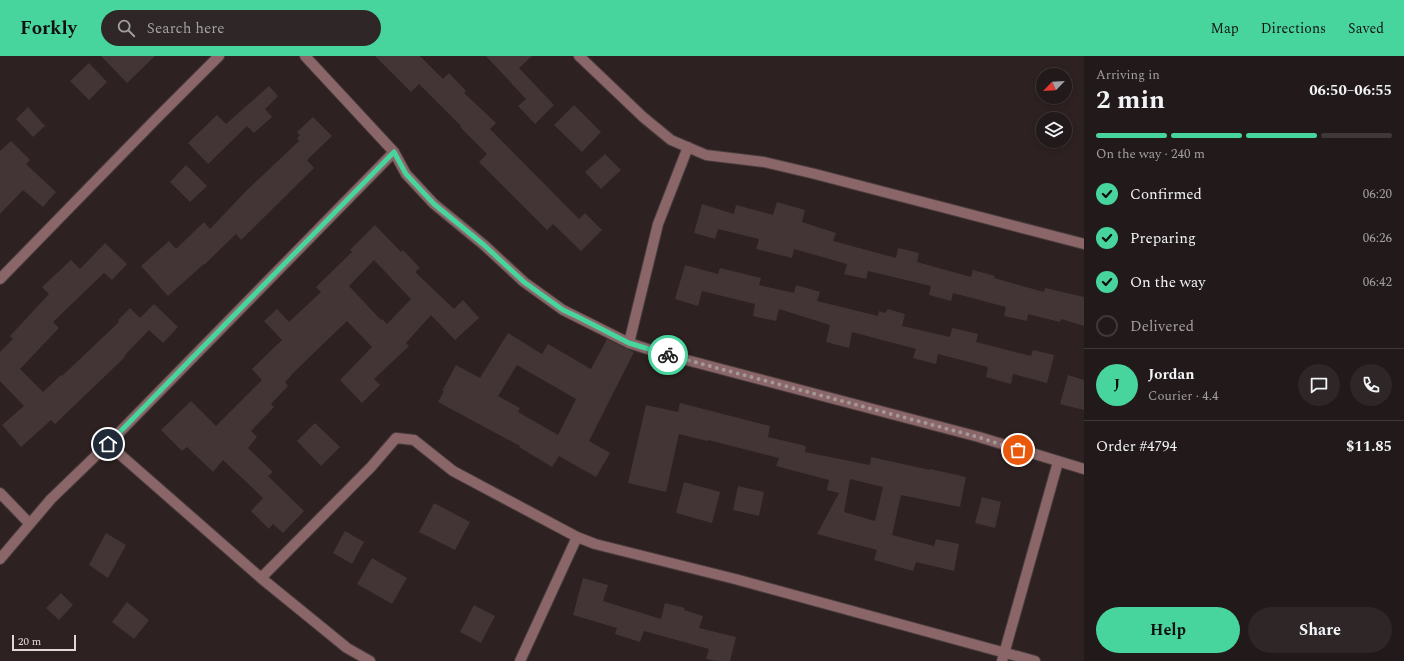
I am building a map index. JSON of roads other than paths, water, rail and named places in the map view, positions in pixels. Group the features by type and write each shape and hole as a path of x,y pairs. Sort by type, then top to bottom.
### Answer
{"street":[{"path":"0,279 219,56"},
{"path":"305,56 394,152 406,174 434,204 484,245 524,282 563,310 629,343 720,369 978,437 1084,469"},
{"path":"580,56 654,126 671,140 706,155 764,162 815,174 1084,244"},
{"path":"629,343 658,224 688,147"},
{"path":"0,558 51,499 108,444 394,152"},
{"path":"261,578 371,467 396,438 414,440 453,471 577,537 595,544 735,580 1003,657 1035,661"},
{"path":"108,444 261,578 347,648 370,661"},
{"path":"1003,657 1058,462"},
{"path":"0,493 29,524"},
{"path":"520,661 577,537"}]}
